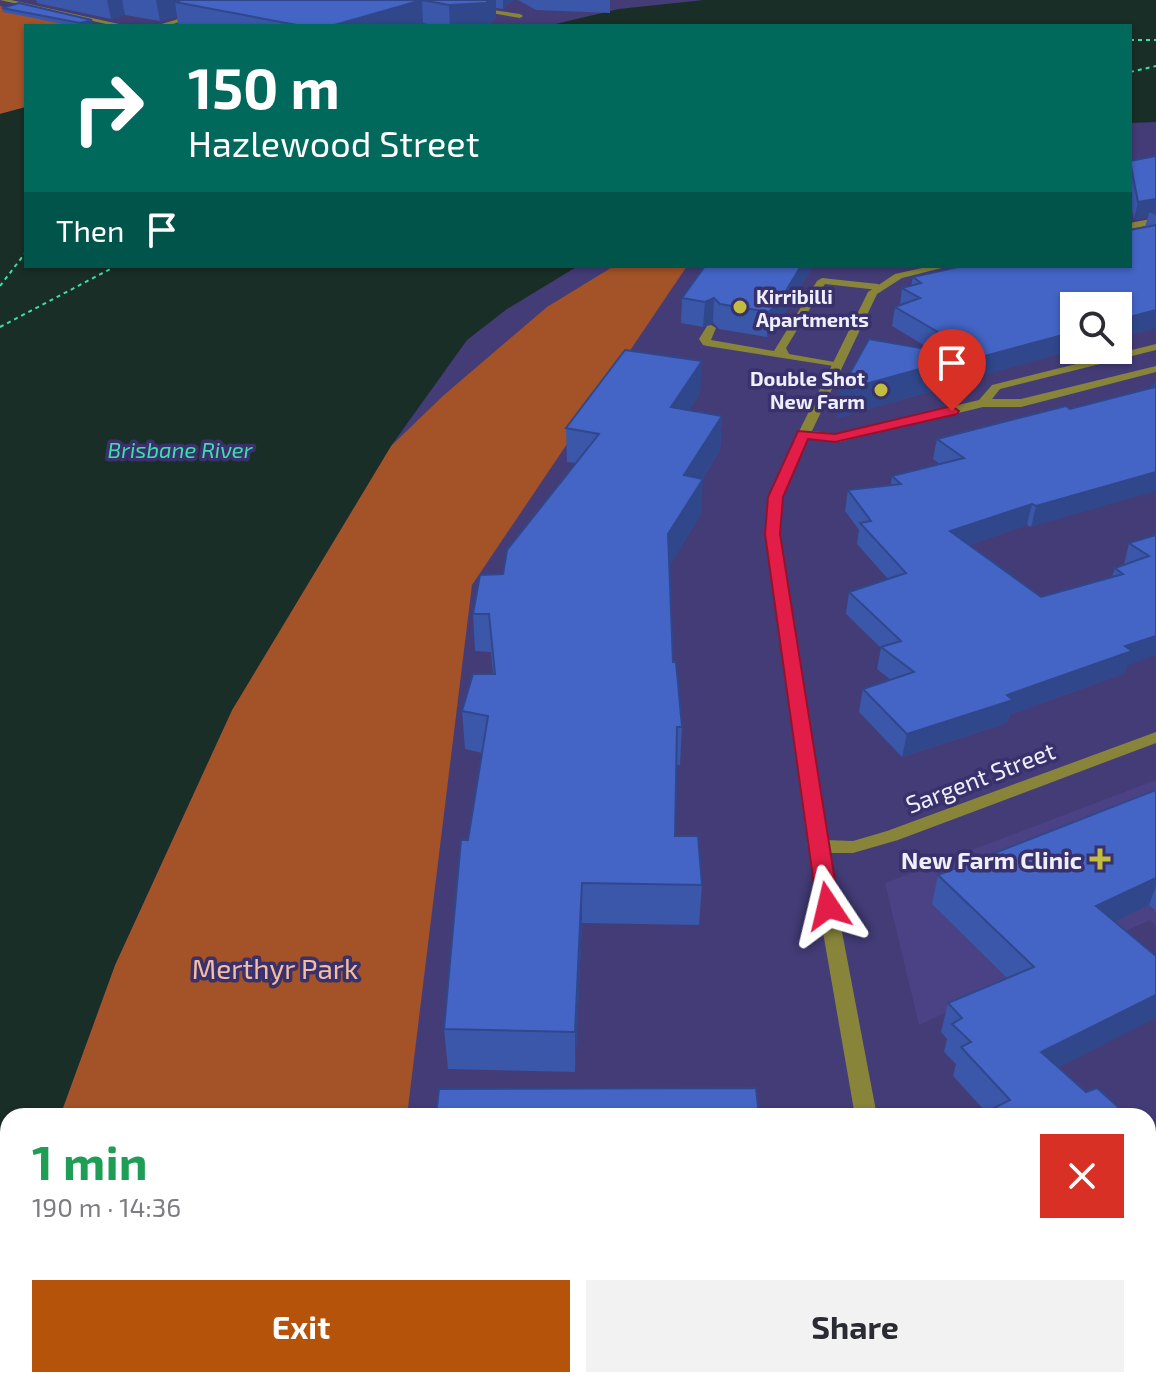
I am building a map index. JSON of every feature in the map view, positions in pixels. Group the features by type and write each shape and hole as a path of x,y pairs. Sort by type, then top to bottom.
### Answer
{"street":[{"path":"2,0 116,24"},
{"path":"464,6 520,16"},
{"path":"165,24 205,12"},
{"path":"1132,226 1156,221"},
{"path":"865,1108 817,846 772,534 775,497 873,292 899,276 936,268"},
{"path":"787,357 780,353 780,348 822,281 878,287"},
{"path":"711,328 705,339 707,343 836,365"},
{"path":"983,403 996,387 1156,347"},
{"path":"803,434 835,438 983,403 1021,403 1156,369"},
{"name":"Sargent Street","path":"817,846 853,847 892,836 1156,737"}],"shaded area":[{"path":"1156,780 1156,926 1150,920 919,1025 885,883"}],"green space":[{"path":"0,6 87,24 24,24 24,108 0,114"},
{"name":"Merthyr Park","path":"611,268 686,268 472,585 408,1108 63,1108 115,965 232,710 391,446 444,395 547,307"}],"water":[{"path":"704,0 1156,0 1156,122 1132,123 1132,24 555,24 619,9"},
{"name":"Brisbane River","path":"24,108 24,268 575,268 507,309 467,340 391,446 232,710 115,965 63,1108 0,1108 0,114"}],"building":[{"path":"422,0 338,24 291,24 175,2"},
{"path":"422,0 489,0 486,3 449,5"},
{"path":"19,3 92,20 80,23 2,8"},
{"path":"1156,156 1156,199 1138,202 1132,161"},
{"path":"1156,225 1156,310 1132,316 1132,292 1060,292 1060,336 981,357 895,307 920,298 902,288 921,283 913,277 953,268 1132,268 1132,230"},
{"path":"704,268 800,268 769,312 720,304 714,298 705,302 682,298"},
{"path":"869,339 967,356 840,391"},
{"path":"625,350 702,361 671,407 722,416 684,475 703,479 668,534 673,662 676,662 682,727 677,727 675,836 698,836 702,885 582,883 575,1032 444,1029 461,840 468,840 488,716 462,711 473,674 495,674 489,614 473,614 480,575 503,574 507,550 599,434 566,428"},
{"path":"1156,384 1156,472 1036,506 1032,504 950,531 1041,597 1123,574 1115,568 1149,556 1129,543 1156,535 1156,636 1125,646 1132,651 1007,695 1013,700 907,734 863,689 914,672 881,647 901,641 849,592 906,573 860,523 871,521 848,490 901,484 892,476 964,458 937,439 1066,406 1070,409 1155,387 1152,385"},
{"path":"1156,790 1156,878 1096,906 1156,956 1156,995 1041,1052 1086,1092 1097,1088 1119,1108 994,1108 1010,1100 961,1047 971,1042 952,1024 962,1018 948,1003 1034,967 938,875"},
{"path":"756,1088 758,1108 437,1108 439,1089"}],"ferry route":[{"path":"1132,40 1156,40"},
{"path":"1132,72 1156,66"},
{"path":"0,286 24,255"},
{"path":"0,327 112,268"}],"place":[{"name":"Kirribilli Apartments","path":"740,307"},
{"name":"Double Shot New Farm","path":"881,390"},
{"name":"New Farm Clinic","path":"1100,859"}],"route":[{"path":"828,906 772,534 775,497 803,434 835,438 952,411"}]}
